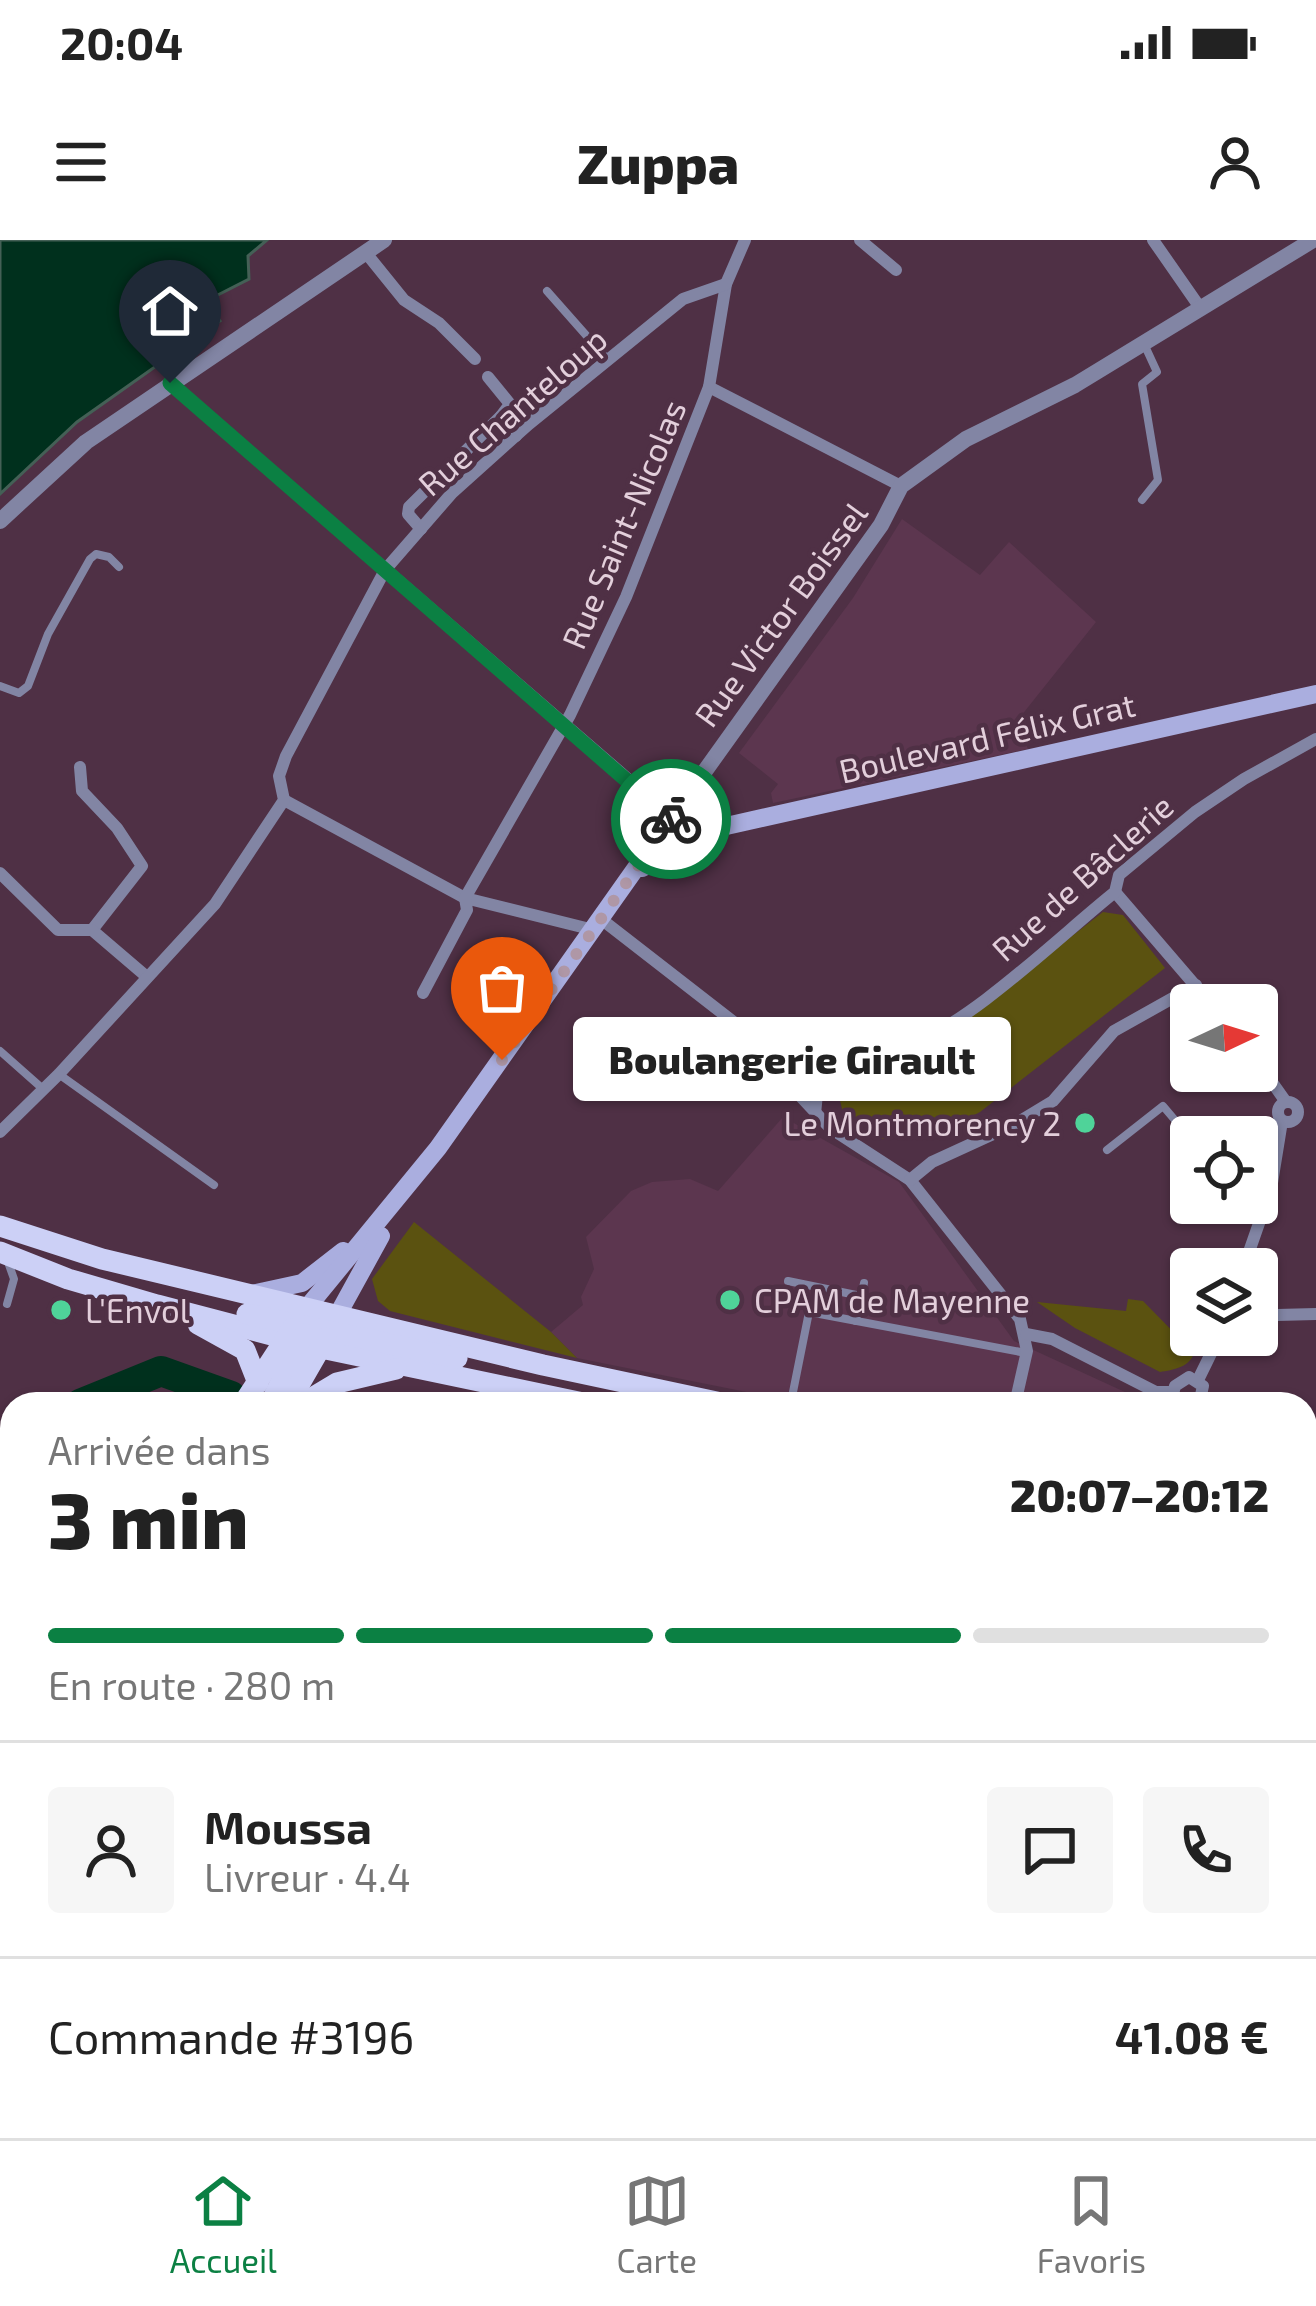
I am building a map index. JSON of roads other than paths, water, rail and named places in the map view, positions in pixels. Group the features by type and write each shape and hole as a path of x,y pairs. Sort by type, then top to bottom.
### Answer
{"main road":[{"name":"Boulevard Félix Grat","path":"672,817 713,829 1316,694"},
{"name":"Rue Victor Boissel","path":"311,1329 672,817"},
{"path":"637,870 713,829"},
{"name":"Rue Victor Boissel","path":"311,1329 364,1260 424,1166"},
{"path":"248,1295 302,1282 335,1260 398,1181 424,1166"},
{"path":"0,1226 102,1259 248,1295 311,1329 476,1348 672,1392"},
{"path":"3,1253 157,1305 239,1345 250,1358 258,1383"},
{"path":"157,1305 263,1316 311,1329 407,1367 529,1392"},
{"path":"252,1392 311,1329"},
{"path":"277,1392 311,1329"},
{"path":"292,1392 311,1329"},
{"path":"322,1392 337,1383 407,1367"}],"street":[{"path":"0,520 86,442 384,240"},
{"name":"Rue Saint-Nicolas","path":"423,993 467,910 465,898 564,724 619,614 709,387 726,284 746,240"},
{"path":"860,240 896,271"},
{"path":"1153,240 1201,309"},
{"name":"Rue Victor Boissel","path":"672,817 881,525 901,486 966,439 1145,344 1313,240"},
{"path":"365,253 404,300 439,322 475,359"},
{"name":"Rue Chanteloup","path":"0,1132 215,904 284,800 279,776 286,756 385,570 469,478 516,436 683,299 726,284"},
{"path":"421,529 408,514 409,507 509,404 488,377"},
{"path":"170,383 672,817"},
{"path":"709,387 901,486"},
{"path":"501,416 516,436"},
{"path":"453,463 469,478"},
{"name":"Rue de Bâclerie","path":"780,1058 873,1055 914,1044 966,1012 1115,892 1119,875 1196,812 1244,779 1316,740"},
{"path":"80,767 82,791 117,827 142,866 92,930"},
{"path":"284,800 465,898 597,925 780,1058 815,1115 910,1180 1013,1307 1026,1334 1018,1392"},
{"path":"0,873 58,930 92,930 147,977"},
{"path":"1115,892 1195,984"},
{"path":"910,1180 932,1162 1043,1107 1114,1031 1170,1000"},
{"path":"815,1115 820,1073 829,1058"},
{"path":"790,1077 820,1073"},
{"path":"1278,1091 1295,1105 1298,1115"},
{"path":"1278,1145 1282,1121 1278,1109 1286,1102"},
{"path":"1298,1115 1316,1120"},
{"path":"1282,1121 1292,1122 1298,1115"},
{"path":"1278,1315 1316,1314"},
{"path":"1026,1334 1052,1339 1156,1392"},
{"path":"1198,1380 1210,1356"},
{"path":"1177,1392 1182,1378 1198,1380"},
{"path":"1198,1380 1204,1392"}],"lane":[{"path":"548,291 610,361"},
{"path":"1142,500 1158,480 1142,384 1157,372 1145,344"},
{"path":"0,686 19,693 28,686 48,634 90,559 97,554 109,557 119,567"},
{"path":"0,1052 43,1089"},
{"path":"59,1074 214,1185"},
{"path":"1107,1150 1163,1106 1171,1116"},
{"path":"3,1253 14,1279 7,1304"},
{"path":"788,1281 861,1297"},
{"path":"856,1321 864,1282"},
{"path":"793,1392 809,1312 1026,1353"}],"waterway":[{"path":"109,1392 161,1371 220,1392"}],"place":[{"name":"Boulangerie Girault","path":"502,1060"},
{"name":"Le Montmorency 2","path":"1085,1123"},
{"name":"CPAM de Mayenne","path":"730,1300"},
{"name":"L'Envol","path":"61,1310"}]}
